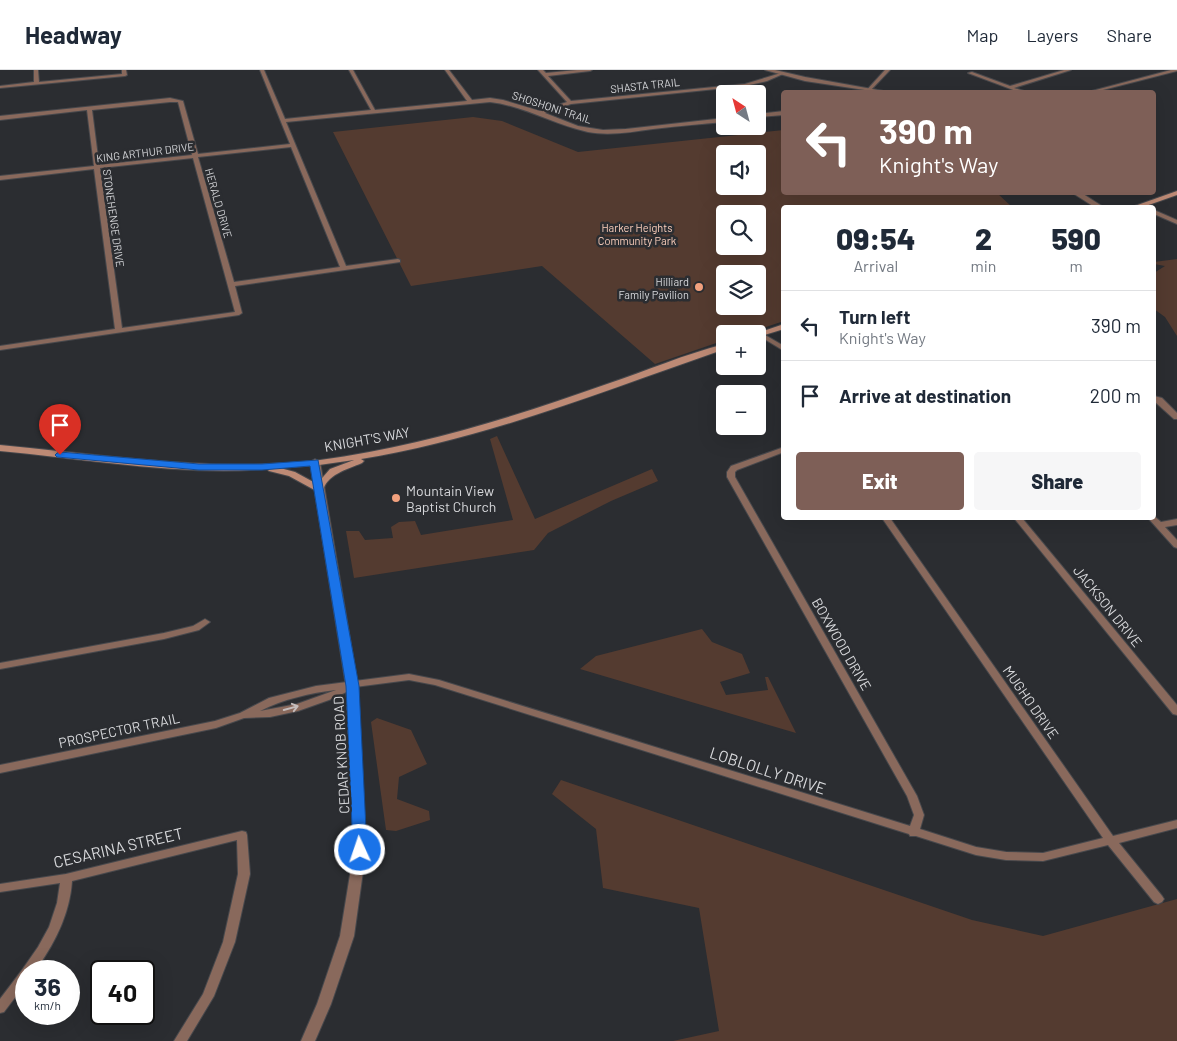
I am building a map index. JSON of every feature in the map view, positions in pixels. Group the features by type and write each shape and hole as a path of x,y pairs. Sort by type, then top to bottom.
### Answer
{"main road":[{"path":"1143,205 1177,192"},
{"path":"766,332 781,327"},
{"name":"KNIGHT'S WAY","path":"0,448 169,466 262,467 315,462 380,453 506,420 716,349"},
{"path":"262,467 292,474 320,489 328,476 339,468 380,453"}],"street":[{"path":"36,70 37,84"},
{"path":"262,70 344,268"},
{"path":"351,70 374,112"},
{"path":"448,70 470,101"},
{"path":"540,70 570,103"},
{"path":"545,75 590,70"},
{"path":"768,70 863,90"},
{"path":"869,90 888,70"},
{"path":"1011,88 1024,81 1070,70"},
{"path":"1099,90 1177,70"},
{"path":"0,87 125,72"},
{"path":"970,73 1016,90"},
{"name":"SHASTA TRAIL","path":"540,113 570,103 745,85 781,74"},
{"name":"HERALD DRIVE","path":"89,108 180,101 239,313 118,331"},
{"name":"SHOSHONI TRAIL","path":"282,121 470,101 506,102 580,128 598,132 716,121"},
{"path":"0,118 89,108"},
{"name":"STONEHENGE DRIVE","path":"89,108 118,331"},
{"path":"766,115 781,113"},
{"name":"KING ARTHUR DRIVE","path":"0,178 292,144"},
{"path":"1079,195 1097,205"},
{"path":"1156,213 1177,222"},
{"path":"232,284 398,261"},
{"path":"0,348 118,331"},
{"path":"766,339 781,348"},
{"path":"1156,399 1177,417"},
{"name":"BOXWOOD DRIVE","path":"781,450 734,468 731,472 734,482 912,796 918,815 914,833"},
{"name":"CEDAR KNOB ROAD","path":"308,1041 324,1004 346,936 360,850 352,686 315,462"},
{"name":"MUGHO DRIVE","path":"887,520 1111,841 1158,898"},
{"name":"JACKSON DRIVE","path":"1020,520 1177,712"},
{"path":"1154,520 1177,545"},
{"path":"1159,525 1177,522"},
{"path":"0,666 164,636 196,628 205,622"},
{"name":"LOBLOLLY DRIVE","path":"352,686 409,677 436,682 976,852 1006,856 1043,856 1177,824"},
{"name":"PROSPECTOR TRAIL","path":"0,769 216,724 244,714 256,716 273,713 334,695 352,686"},
{"name":"CESARINA STREET","path":"0,888 66,878 242,835 244,874 229,942 208,996 180,1041"},
{"path":"35,960 46,942 58,916 67,887 66,878"},
{"path":"0,1008 15,988"}],"green space":[{"name":"Harker Heights Community Park","path":"473,117 502,121 578,152 737,135 766,135 766,132 781,130 781,195 999,195 1010,205 781,205 781,322 766,327 766,325 716,325 716,343 655,364 542,266 411,286 333,132"},
{"path":"1177,259 1177,336 1165,317 1156,310 1156,272 1165,266 1156,264 1156,262"},
{"path":"497,436 535,519 652,469 658,481 611,501 548,533 534,550 354,578 346,531 359,531 365,540 393,538 391,527 399,522 415,521 421,535 513,520 490,439"},
{"path":"702,629 712,642 742,654 750,673 720,682 726,695 768,690 765,677 768,677 796,733 580,669 596,656"},
{"path":"377,718 411,730 427,764 399,777 397,799 429,811 430,820 396,831 386,830 371,722"},
{"path":"561,780 972,920 1043,936 1177,899 1177,1041 673,1041 719,1031 699,908 603,888 596,829 552,794"}],"place":[{"name":"Hilliard Family Pavilion","path":"699,287"},
{"name":"Mountain View Baptist Church","path":"396,498"}],"route":[{"path":"60,455 169,466 224,468 262,467 315,462 352,686 360,850"}]}
